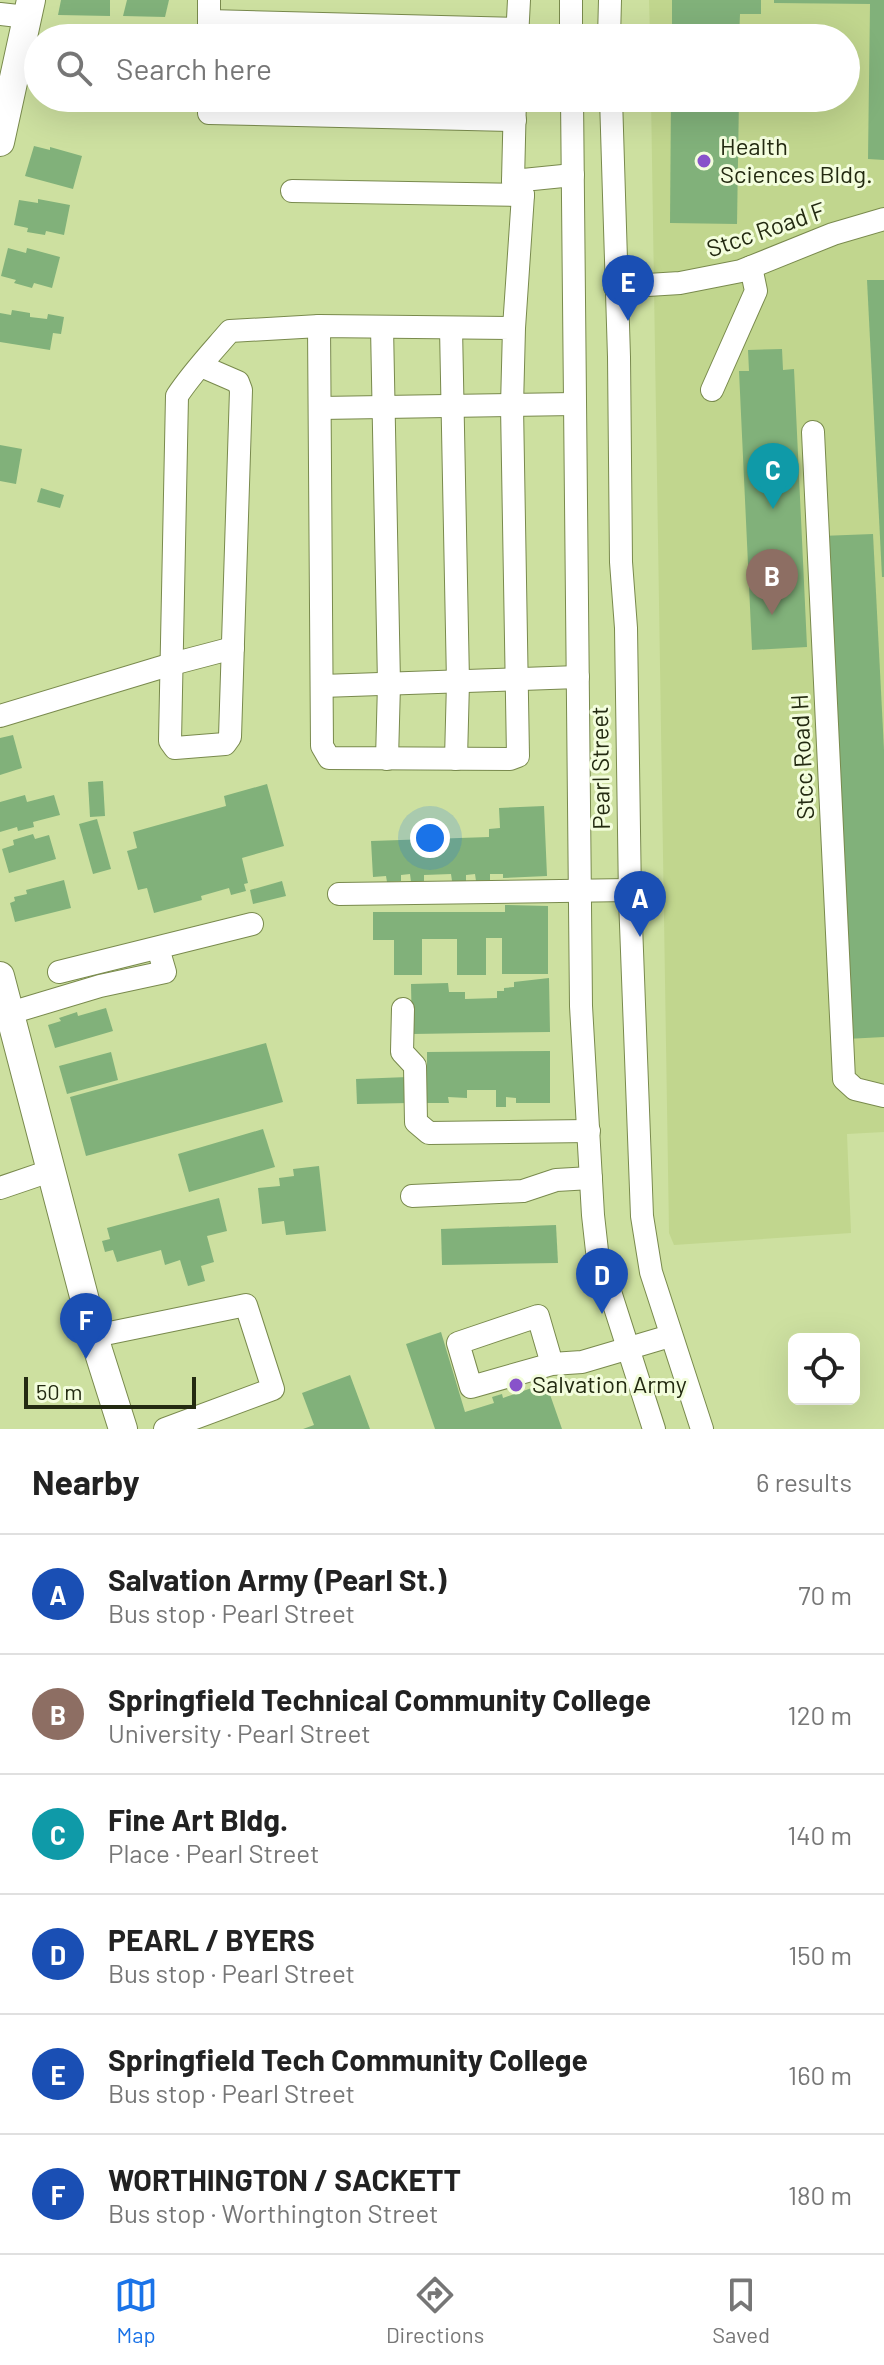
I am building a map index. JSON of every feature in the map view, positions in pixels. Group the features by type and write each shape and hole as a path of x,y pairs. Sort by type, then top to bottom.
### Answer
{"main road":[{"path":"0,142 19,10"},
{"path":"0,976 50,1171 123,1429"}],"street":[{"path":"518,24 519,0"},
{"path":"571,0 571,24"},
{"path":"609,24 610,0"},
{"path":"209,20 297,24"},
{"path":"319,326 324,754 329,758 387,759 510,759 518,756 512,406 518,188 515,112"},
{"name":"Pearl Street","path":"572,112 581,1006 591,1178 597,1251 654,1429"},
{"name":"Pearl Street","path":"611,112 630,890 642,1216 648,1261 702,1429"},
{"path":"292,191 518,188 573,175"},
{"name":"Stcc Road F","path":"615,287 712,278 884,219"},
{"path":"712,390 756,291 751,267"},
{"path":"201,366 238,382 241,390 230,737 225,744 175,748 170,741 177,396 201,366 230,331 319,326 514,328"},
{"path":"382,327 389,684 387,759"},
{"path":"451,328 458,682 456,759"},
{"path":"320,408 575,404"},
{"name":"Stcc Road H","path":"813,432 844,1079 855,1089 884,1096"},
{"path":"0,716 233,648"},
{"path":"322,686 578,677"},
{"path":"339,894 630,890"},
{"path":"59,972 252,924"},
{"path":"10,1013 100,986 165,972 158,948"},
{"path":"403,1009 402,1052 415,1066 416,1122 429,1133 589,1131"},
{"path":"0,1188 50,1171"},
{"path":"412,1196 523,1191 556,1180 591,1178"},
{"path":"95,1336 246,1305 273,1389 165,1429"},
{"path":"552,1364 582,1362 670,1336"}],"shaded area":[{"path":"649,0 884,0 884,1132 847,1134 851,1233 674,1245 669,1233 651,112 860,112 860,24 650,24"}],"building":[{"path":"61,0 110,0 110,16 58,15"},
{"path":"127,0 169,0 165,17 123,16"},
{"path":"672,0 761,0 761,14 740,14 740,24 672,24"},
{"path":"774,0 884,0 884,160 868,159 870,4 774,3"},
{"name":"Health Sciences Bldg.","path":"671,112 739,112 737,224 670,223"},
{"path":"34,146 82,156 73,189 25,176"},
{"path":"38,199 70,205 64,235 46,231 45,235 27,232 28,228 14,225 19,200 38,203"},
{"path":"8,248 26,253 27,248 60,257 52,288 34,283 32,288 1,276"},
{"path":"867,280 884,280 884,577 882,577"},
{"path":"12,310 30,313 30,317 47,319 48,314 64,317 61,334 53,333 50,350 0,342 0,313 11,315"},
{"path":"782,349 783,370 794,369 807,647 752,650 739,371 749,371 748,350"},
{"path":"0,445 22,449 16,484 0,481"},
{"path":"41,488 64,495 60,508 37,502"},
{"path":"873,534 884,750 884,1037 846,1039 821,536"},
{"path":"13,735 22,768 0,775 0,738"},
{"path":"103,781 105,816 90,817 88,782"},
{"path":"267,784 284,846 242,858 248,883 244,884 246,891 231,895 229,888 201,896 202,900 154,913 147,888 138,890 127,851 137,848 133,832 226,806 224,796"},
{"path":"25,795 27,802 54,795 60,815 33,822 34,827 18,831 17,827 0,832 0,802"},
{"path":"544,806 547,876 503,878 503,874 490,874 490,880 476,881 475,874 466,875 466,881 452,881 451,874 424,875 424,882 411,882 410,874 401,875 401,881 387,882 386,876 373,877 371,841 489,837 489,829 500,828 499,808"},
{"path":"97,819 111,869 93,874 79,824"},
{"path":"33,834 35,839 49,835 56,859 9,873 2,849 14,845 13,840"},
{"path":"64,880 71,908 15,922 10,903 15,901 14,897 27,894 26,890"},
{"path":"282,881 286,896 253,904 250,890"},
{"path":"505,905 548,906 548,974 502,974 502,938 486,938 486,975 457,975 457,939 422,939 422,975 394,975 394,940 373,940 373,912 505,912"},
{"path":"549,978 550,1032 412,1034 411,984 448,983 449,992 465,992 465,999 497,998 497,991 514,987 514,982"},
{"path":"106,1008 113,1031 55,1048 48,1025 77,1012 78,1016"},
{"path":"266,1043 283,1102 86,1156 70,1097"},
{"path":"550,1051 550,1103 516,1103 516,1098 506,1097 506,1107 496,1107 496,1090 467,1090 467,1098 448,1097 449,1103 427,1103 427,1052"},
{"path":"111,1052 118,1080 67,1094 59,1066"},
{"path":"408,1077 409,1103 357,1104 356,1079"},
{"path":"263,1129 275,1167 189,1192 178,1154"},
{"path":"319,1166 326,1231 286,1235 284,1221 262,1224 258,1188 280,1186 279,1178 294,1176 293,1169"},
{"path":"219,1198 227,1231 207,1236 214,1262 201,1266 205,1281 188,1286 180,1260 165,1265 161,1250 117,1262 113,1250 105,1252 102,1241 110,1239 107,1228"},
{"path":"556,1225 558,1263 442,1265 441,1229"},
{"path":"441,1332 465,1412 494,1403 492,1397 502,1394 503,1398 546,1383 562,1429 435,1429 406,1344"},
{"path":"350,1375 370,1429 303,1429 314,1425 302,1393"}],"place":[{"name":"Health Sciences Bldg.","path":"704,161"},
{"name":"Springfield Tech Community College","path":"628,321"},
{"name":"Fine Art Bldg.","path":"773,509"},
{"name":"Springfield Technical Community College","path":"772,615"},
{"name":"Salvation Army (Pearl St.)","path":"640,937"},
{"name":"PEARL / BYERS","path":"602,1314"},
{"name":"WORTHINGTON / SACKETT","path":"86,1359"},
{"name":"Salvation Army","path":"516,1385"}]}
